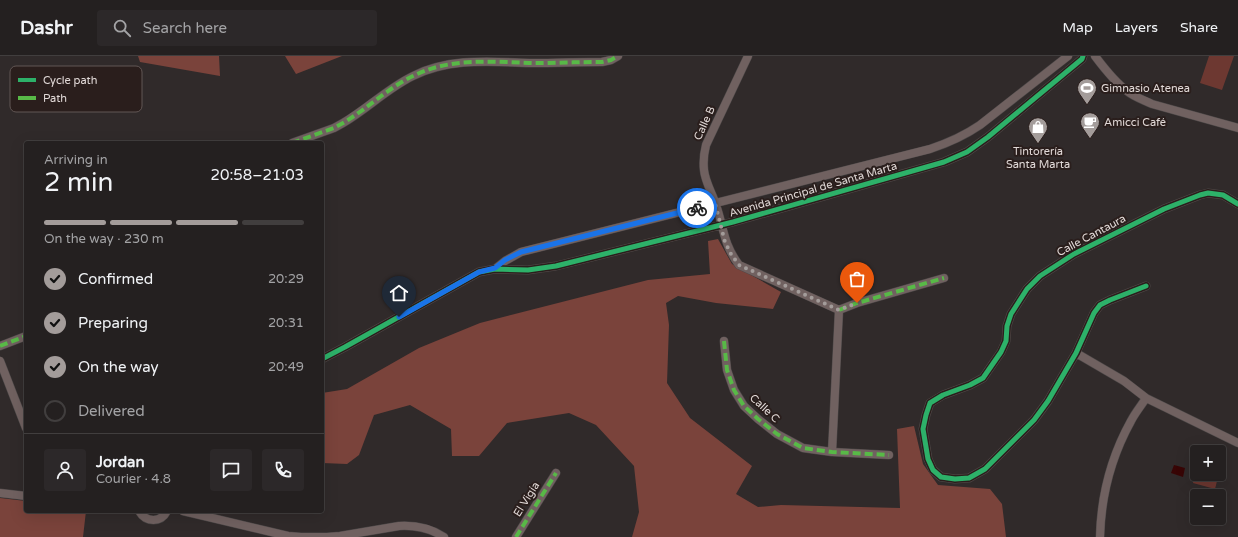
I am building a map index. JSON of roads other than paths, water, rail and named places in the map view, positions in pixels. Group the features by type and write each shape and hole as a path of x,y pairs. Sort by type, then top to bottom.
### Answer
{"street":[{"path":"298,141 334,128 412,76 439,66 479,61 534,63 602,62 611,60 618,56"},
{"name":"Calle B","path":"721,225 715,203 705,178 705,150 712,131 748,56"},
{"name":"Avenida Principal de Santa Marta","path":"495,268 505,260 521,252 930,149 951,142 980,125 1068,56"},
{"name":"Avenida Principal de Santa Marta","path":"324,358 479,272 495,268 528,270 556,266 721,225 944,162 967,152 988,137 1082,59 1083,56"},
{"path":"1096,56 1101,64 1127,91 1139,98 1152,104 1238,128"},
{"name":"Calle Cantaura","path":"1146,286 1100,305 1094,313 1076,353 1048,401 1034,420 985,469 969,478 955,479 941,477 933,470 928,459 923,429 930,403 943,395 983,378 1001,352 1006,341 1007,326 1011,314 1027,289 1040,276 1074,254 1164,209 1200,194 1223,194 1238,204"},
{"path":"721,225 725,242 739,265 839,310 857,303 944,278"},
{"path":"832,452 839,310"},
{"path":"0,346 24,337"},
{"name":"Calle C","path":"724,342 727,370 734,390 744,406 758,420 777,434 803,448 832,452 889,455"},
{"path":"1076,353 1124,381 1146,398 1238,443"},
{"path":"0,361 24,423"},
{"path":"1100,537 1100,526 1106,490 1116,450 1131,421 1146,398"},
{"name":"El Vigía","path":"516,537 556,473"},
{"path":"0,493 24,496"},
{"path":"140,513 144,518 154,520 164,516 166,513"},
{"path":"191,513 288,536 327,537 399,526 410,526 429,530 444,537"}],"place":[{"name":"Gimnasio Atenea","path":"1087,105"},
{"name":"Amicci Café","path":"1090,139"},
{"name":"Tintorería Santa Marta","path":"1038,144"}]}
